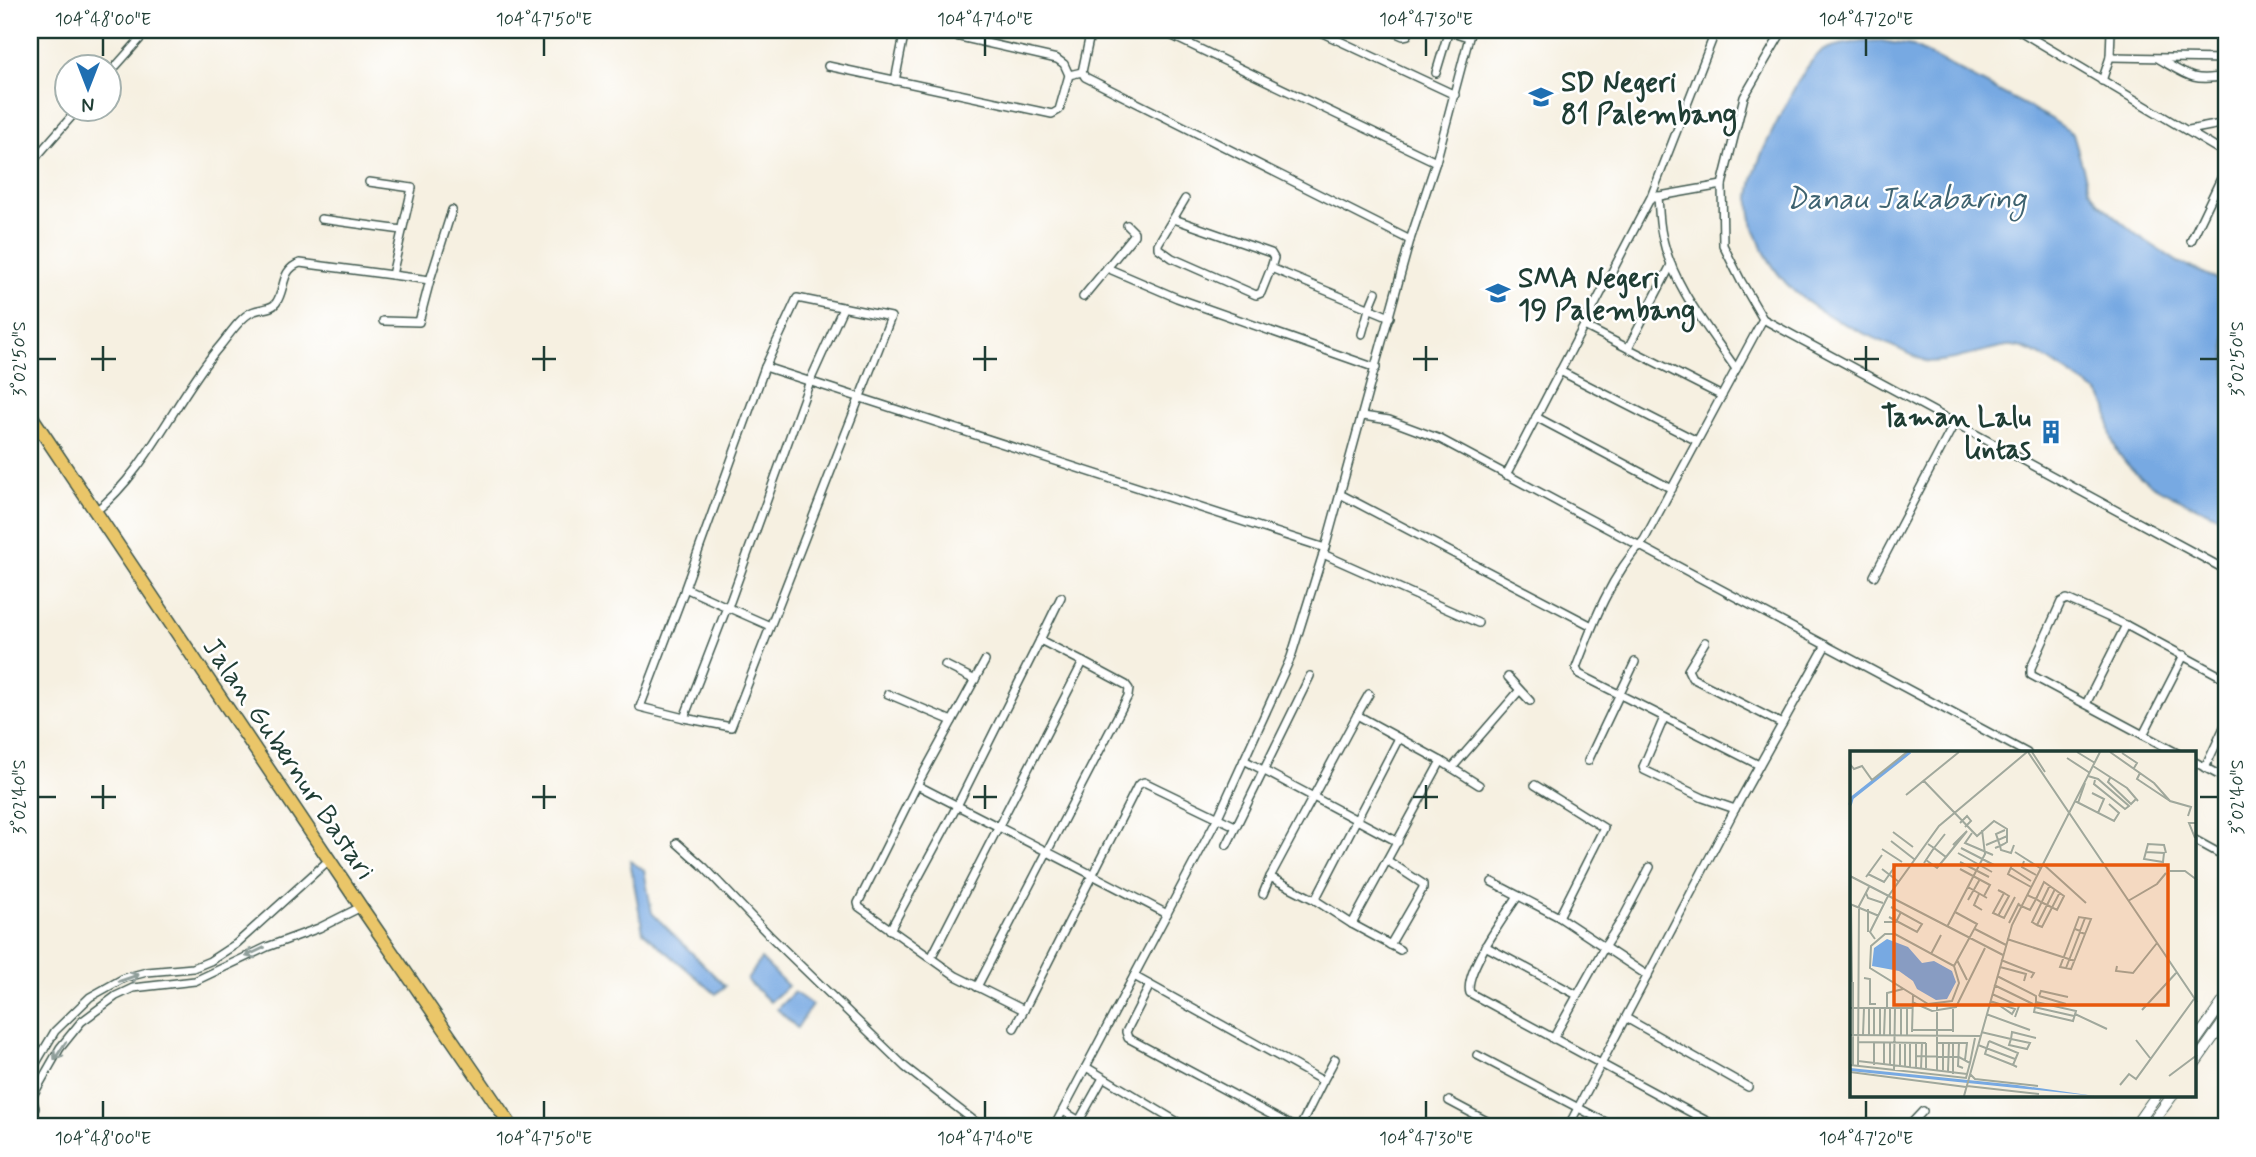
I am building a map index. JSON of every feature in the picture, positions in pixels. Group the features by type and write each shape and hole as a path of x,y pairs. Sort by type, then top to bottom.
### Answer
{"highway":[{"name":"Jalan Gubernur Bastari","path":"30,414 512,1127"}],"street":[{"path":"122,59 148,30"},
{"path":"895,81 905,30"},
{"path":"828,66 1052,114 1059,110 1069,75 1064,64 1057,59 929,30"},
{"path":"1091,30 1082,72 1085,77 1410,240"},
{"path":"1160,30 1436,162"},
{"path":"1316,30 1455,95"},
{"path":"1389,30 1405,36 1410,30"},
{"path":"1054,1127 1218,817 1295,647 1363,416 1410,240 1436,162 1470,34 1447,30 1436,73"},
{"path":"1506,475 1655,197 1716,30"},
{"path":"1783,30 1744,97 1722,185 1723,244 1763,319 2226,569"},
{"path":"2018,30 2226,154"},
{"path":"2102,81 2110,57 2111,30"},
{"path":"2110,57 2226,59"},
{"path":"2156,57 2199,80 2226,76"},
{"path":"1069,75 1082,72"},
{"path":"30,164 67,122"},
{"path":"2189,130 2226,123"},
{"path":"2192,241 2226,168"},
{"path":"369,182 412,187 392,275"},
{"path":"1655,197 1722,185"},
{"path":"1655,197 1661,234 1671,265 1689,299 1736,369"},
{"path":"1174,219 1270,253 1274,258 1261,293 1256,295 1172,258 1158,246 1185,199"},
{"path":"383,321 419,323 452,210"},
{"path":"321,219 402,230"},
{"path":"1083,297 1134,235 1127,225"},
{"path":"96,511 137,466 213,355 248,314 274,306 279,299 282,281 294,265 300,263 430,280"},
{"path":"1628,348 1671,265"},
{"path":"1107,268 1177,298 1376,368"},
{"path":"1271,268 1390,317"},
{"path":"1362,334 1368,309 1376,292"},
{"path":"797,298 891,317 731,727 640,707 765,367 797,298"},
{"path":"684,718 730,603 810,381 843,308"},
{"path":"1759,765 1576,672 1592,626 1626,562 1644,540 1763,319"},
{"path":"1584,326 1722,396"},
{"path":"765,367 1324,551 1478,622"},
{"path":"1560,371 1697,441"},
{"path":"1363,416 1389,419 1440,439 2023,751"},
{"path":"1536,418 1672,489"},
{"path":"1874,576 1955,422"},
{"path":"1340,494 1592,626"},
{"path":"685,589 770,626"},
{"path":"890,930 957,806 1061,597"},
{"path":"2173,751 2033,677 2030,672 2060,602 2067,598 2126,625 2226,679"},
{"path":"2086,704 2126,625"},
{"path":"977,987 1128,696 1129,689 1126,685 1040,640"},
{"path":"1705,642 1688,670 1692,678 1782,724"},
{"path":"1568,1127 1735,809 1826,645"},
{"path":"2143,735 2184,655"},
{"path":"985,661 917,785 858,903 859,907 956,976 1024,1010"},
{"path":"931,958 1083,662"},
{"path":"1588,761 1635,662"},
{"path":"945,665 975,680"},
{"path":"1227,845 1310,676"},
{"path":"1508,677 1530,701"},
{"path":"1452,768 1519,691"},
{"path":"888,694 952,721"},
{"path":"1263,894 1312,796 1369,694"},
{"path":"1357,715 1479,785"},
{"path":"1664,718 1644,770 1703,798 1735,809"},
{"path":"2205,768 2226,723"},
{"path":"1315,900 1399,738"},
{"path":"1244,760 1398,842"},
{"path":"1352,924 1441,761"},
{"path":"2196,763 2226,779"},
{"path":"1014,1028 1140,782 1235,826"},
{"path":"917,785 1167,914"},
{"path":"1233,785 1250,794"},
{"path":"1535,785 1604,828 1559,917"},
{"path":"2196,842 2226,857"},
{"path":"677,843 704,867 824,990 905,1066 982,1127"},
{"path":"30,1073 55,1031 90,997 124,978 147,972 193,968 210,961 236,944 329,860"},
{"path":"1388,862 1423,884 1391,945"},
{"path":"1553,1039 1650,867"},
{"path":"1270,877 1315,900 1399,950"},
{"path":"1492,881 1559,917 1647,976"},
{"path":"1518,896 1485,946 1468,985 1470,993 1714,1125"},
{"path":"30,1122 35,1108 31,1095 60,1048 81,1022 116,996 145,986 195,981 361,907"},
{"path":"1485,946 1577,995"},
{"path":"1134,976 1323,1081"},
{"path":"1150,985 1126,1032 1128,1038 1297,1127 1335,1059"},
{"path":"2196,1061 2223,1015 2226,998"},
{"path":"2196,1041 2223,1015"},
{"path":"1626,1018 1748,1087"},
{"path":"1477,1055 1615,1127"},
{"path":"1086,1067 1186,1127"},
{"path":"1079,1121 1103,1077"},
{"path":"2134,1127 2155,1098"},
{"path":"2149,1127 2171,1098"},
{"path":"1449,1101 1498,1127"},
{"path":"1063,1111 1090,1127"},
{"path":"1908,1127 1923,1111"}],"water":[{"name":"Danau Jakabaring","path":"1881,41 1913,46 2050,118 2073,134 2089,189 2099,203 2137,235 2178,262 2226,283 2226,520 2178,499 2146,481 2133,470 2121,457 2113,442 2106,404 2102,398 2066,371 2040,356 2028,350 2007,346 1948,360 1927,362 1833,318 1799,295 1778,273 1758,239 1751,214 1753,178 1766,145 1798,82 1819,53 1845,44"},
{"path":"630,861 644,870 652,913 725,986 716,994 643,932"},
{"path":"761,959 788,986 770,1002 747,980"},
{"path":"794,992 812,1005 797,1028 777,1009"}],"place":[{"name":"SD Negeri 81 Palembang","path":"1541,97"},
{"name":"SMA Negeri 19 Palembang","path":"1498,293"},
{"name":"Taman Lalu lintas","path":"2051,432"}]}
